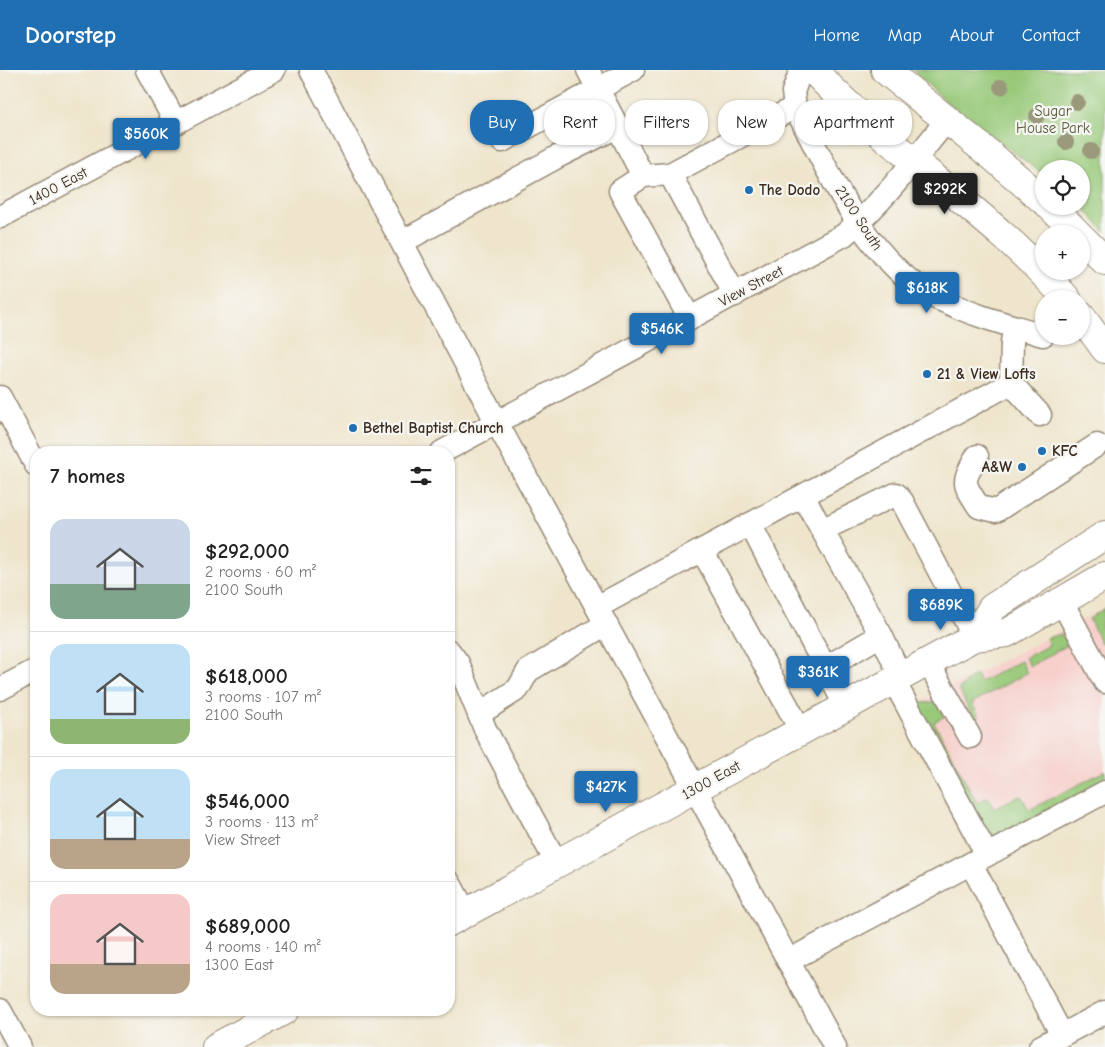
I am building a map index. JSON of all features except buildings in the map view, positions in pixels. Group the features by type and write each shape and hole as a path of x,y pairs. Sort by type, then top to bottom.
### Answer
{"main road":[{"path":"813,70 852,108 1004,238 1042,272 1059,290"},
{"path":"885,70 1035,193"},
{"path":"1059,215 1069,225"},
{"path":"1090,246 1105,261"},
{"path":"1090,328 1105,349"},
{"name":"1300 East","path":"974,637 992,608 1105,535"},
{"name":"1300 East","path":"457,918 974,637 1007,633 1105,576"},
{"path":"216,1047 274,1016"}],"street":[{"path":"147,70 176,123"},
{"name":"1400 East","path":"0,217 274,70"},
{"path":"312,70 497,424 835,1047"},
{"path":"534,119 593,79 632,70"},
{"name":"2100 South","path":"795,107 793,92 800,70"},
{"path":"593,79 643,176"},
{"path":"690,319 620,191 643,176 670,174 795,107"},
{"name":"View Street","path":"454,446 844,235 859,223 894,186 947,120"},
{"path":"402,242 557,157 617,127"},
{"name":"2100 South","path":"815,145 844,201 873,244 889,262 926,293 962,310 1035,333"},
{"path":"670,174 735,295"},
{"path":"1015,327 1012,342 1011,383 1040,416"},
{"path":"479,714 518,688 528,671 601,616 702,550 1011,383"},
{"path":"0,397 30,454"},
{"path":"977,456 966,476 966,487 979,507 996,511 1097,445"},
{"path":"822,530 896,494 902,501 974,637"},
{"path":"803,496 881,635 897,679 1062,1035"},
{"path":"750,524 846,707"},
{"path":"702,550 801,731"},
{"path":"1062,600 1105,682"},
{"path":"826,668 881,635"},
{"path":"455,659 485,729 557,864"},
{"path":"928,662 970,737"},
{"path":"0,689 30,673"},
{"path":"788,961 1105,792"},
{"path":"0,1010 20,1047"},
{"path":"1040,1047 1105,1012"}],"shaded area":[{"path":"1105,608 1105,791 985,853 908,709"}],"green space":[{"name":"Sugar House Park","path":"913,70 1105,70 1105,232 1090,215 1090,160 1035,160 1035,168 943,99"},
{"path":"1105,608 1101,625 1105,642 1101,643 1089,619"},
{"path":"1062,634 1068,645 1030,666 1025,658 1049,645 1046,638"},
{"path":"1021,661 1027,673 972,703 979,717 973,719 959,689 975,674 980,682"},
{"path":"936,702 945,716 934,722 977,803 988,797 994,808 1019,796 1022,797 1029,810 1105,771 1105,782 992,841 987,839 914,706 921,703"}],"place":[{"name":"The Dodo","path":"749,190"},
{"name":"21 & View Lofts","path":"927,374"},
{"name":"Bethel Baptist Church","path":"353,428"},
{"name":"KFC","path":"1042,451"},
{"name":"A&W","path":"1022,467"}]}
